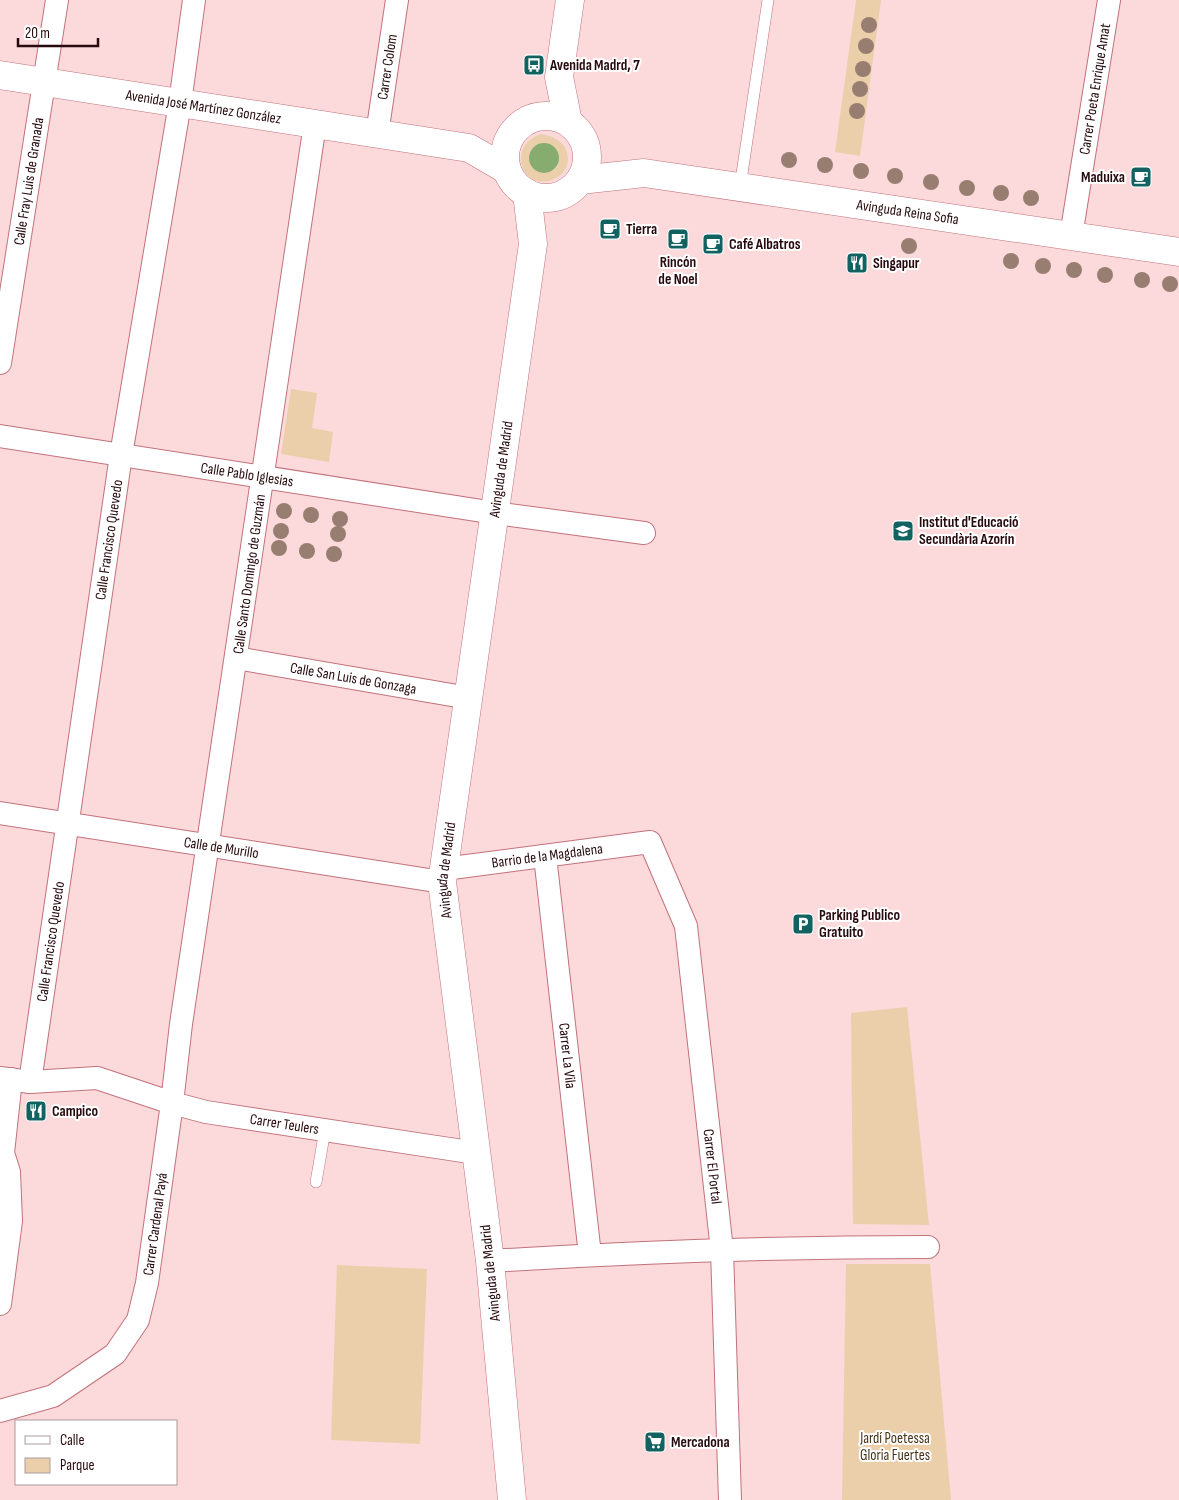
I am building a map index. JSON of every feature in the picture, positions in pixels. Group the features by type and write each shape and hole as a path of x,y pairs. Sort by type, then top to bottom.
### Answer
{"street":[{"name":"Calle Fray Luis de Granada","path":"0,363 57,0"},
{"name":"Calle Francisco Quevedo","path":"14,1080 67,823 121,455 180,103 194,0"},
{"name":"Carrer Colom","path":"377,134 397,0"},
{"path":"568,122 559,77 570,0"},
{"name":"Carrer Poeta Enrique Amat","path":"1071,236 1108,0"},
{"name":"Avenida José Martínez González","path":"0,75 469,148"},
{"path":"535,117 559,77"},
{"path":"550,116 568,122 580,134 586,148 587,164 580,180 569,191 557,196 543,198 528,193 516,184 507,170 505,151 510,137 519,125 535,117 550,116"},
{"name":"Calle Santo Domingo de Guzmán","path":"172,1103 181,1024 315,124"},
{"path":"469,148 510,137"},
{"path":"469,148 507,170"},
{"name":"Avinguda Reina Sofia","path":"586,148 637,173"},
{"name":"Avinguda Reina Sofia","path":"580,180 637,173 1179,252"},
{"name":"Avinguda de Madrid","path":"512,1500 490,1261 443,875 533,244 528,193"},
{"name":"Avinguda de Madrid","path":"533,244 557,196"},
{"name":"Calle Pablo Iglesias","path":"0,436 495,513 644,533"},
{"name":"Calle San Luis de Gonzaga","path":"236,658 469,698"},
{"name":"Calle de Murillo","path":"0,813 209,845 443,875"},
{"name":"Barrio de la Magdalena","path":"443,875 545,856 650,842"},
{"name":"Carrer El Portal","path":"650,842 686,926 722,1250 730,1500"},
{"name":"Carrer La Vila","path":"545,856 590,1255"},
{"path":"0,1304 11,1220 9,1172 3,1153 14,1080 97,1078 172,1103"},
{"name":"Carrer Teulers","path":"172,1103 206,1112 476,1153"},
{"name":"Carrer Cardenal Payá","path":"0,1411 53,1396 115,1354 138,1320 147,1283 172,1103"},
{"path":"490,1261 722,1250 928,1246"}],"lane":[{"path":"740,187 768,0"},
{"path":"316,1182 325,1130"}],"green space":[{"path":"856,0 881,0 860,156 835,152"},
{"path":"541,134 553,137 562,143 568,159 564,172 554,179 543,182 534,180 527,174 522,167 521,158 523,148 530,140","holes":["535,146 559,157 558,165 553,171 529,159 530,151"]},
{"path":"291,389 317,393 312,428 333,432 329,462 281,454"},
{"path":"907,1007 929,1225 853,1224 851,1013"},
{"name":"Jardí Poetessa Gloria Fuertes","path":"846,1264 930,1264 951,1500 842,1500"},
{"path":"337,1265 427,1269 420,1444 331,1440"}],"shaded area":[{"path":"544,143 555,147 559,158 555,169 544,173 533,169 529,158 533,147"}],"place":[{"name":"Avenida Madrd, 7","path":"534,65"},
{"name":"Maduixa","path":"1141,177"},
{"name":"Tierra","path":"610,229"},
{"name":"Rincón de Noel","path":"678,239"},
{"name":"Café Albatros","path":"713,244"},
{"name":"Singapur","path":"857,263"},
{"name":"Institut d'Educació Secundària Azorín","path":"903,531"},
{"name":"Parking Publico Gratuito","path":"803,924"},
{"name":"Campico","path":"36,1111"},
{"name":"Mercadona","path":"655,1442"}]}
